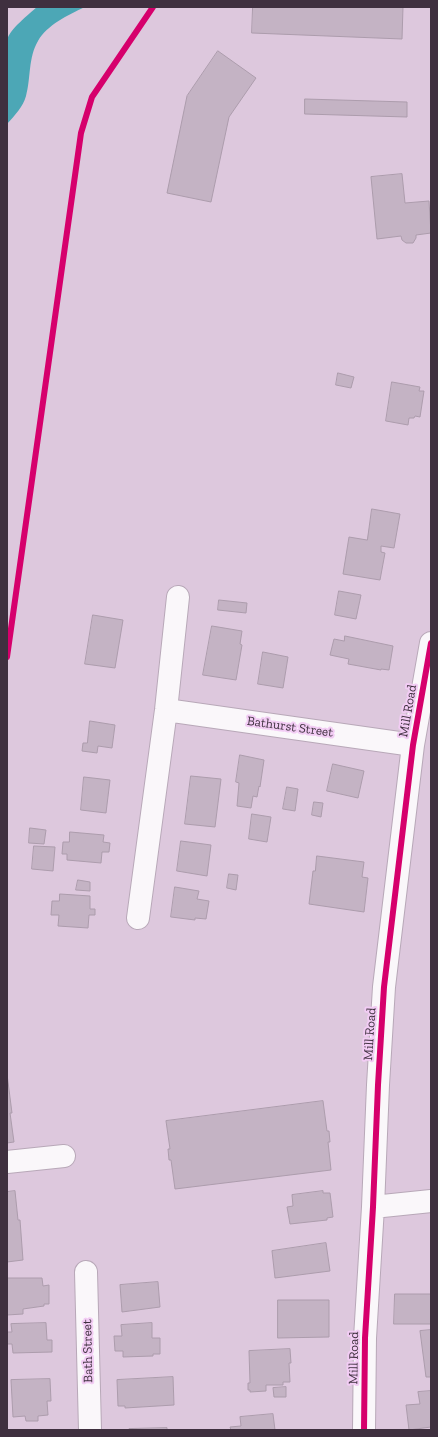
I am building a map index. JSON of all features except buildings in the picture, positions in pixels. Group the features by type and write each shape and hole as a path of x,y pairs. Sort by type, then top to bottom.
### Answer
{"street":[{"path":"138,918 166,710 178,597"},
{"name":"Mill Road","path":"364,1430 365,1338 384,987 413,745 431,643"},
{"name":"Bathurst Street","path":"166,710 413,745"},
{"path":"7,1162 64,1156"},
{"path":"373,1207 431,1201"},
{"name":"Bath Street","path":"86,1272 90,1430"}],"water":[{"path":"37,7 85,7 52,25 38,41 31,61 28,89 25,100 7,124 7,40 15,27"}],"cycle path":[{"path":"7,657 81,133 92,97 153,7"},
{"path":"364,1430 365,1338 384,987 413,745 431,643"}]}
